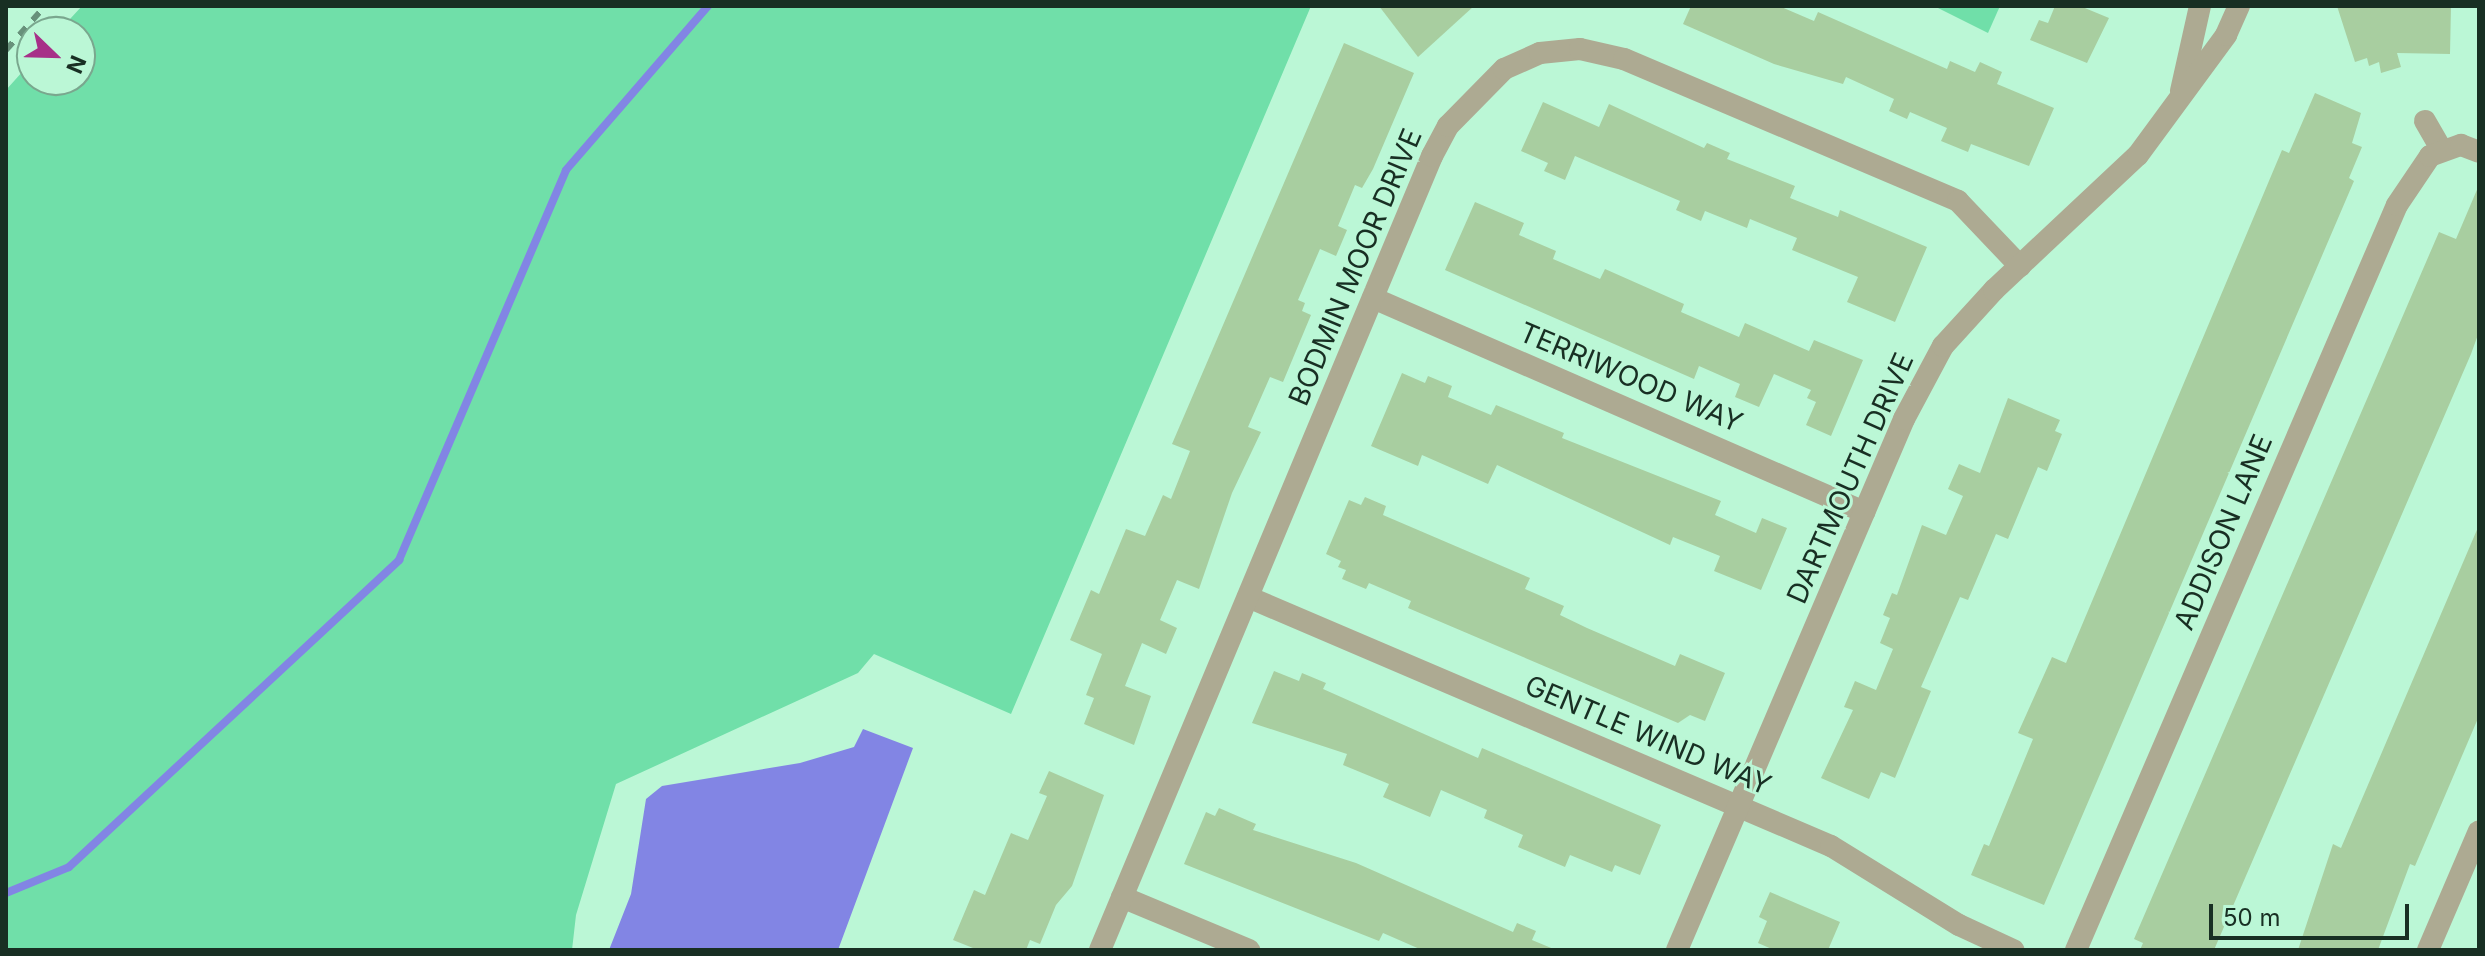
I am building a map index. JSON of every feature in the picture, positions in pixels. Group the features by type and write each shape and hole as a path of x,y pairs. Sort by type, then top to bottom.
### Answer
{"street":[{"name":"DARTMOUTH DRIVE","path":"2179,99 2200,6"},
{"name":"DARTMOUTH DRIVE","path":"1677,950 1864,512 1943,346 2020,266 2138,155 2226,35 2239,6"},
{"name":"BODMIN MOOR DRIVE","path":"1100,950 1448,126 1504,69 1540,53 1580,49 1624,59 1958,201 2020,266"},
{"path":"2425,121 2442,151 2461,145 2479,152"},
{"name":"ADDISON LANE","path":"2076,950 2397,205 2430,156 2442,151"},
{"name":"TERRIWOOD WAY","path":"1373,298 1864,512"},
{"name":"GENTLE WIND WAY","path":"1248,597 1831,846 1887,876 1959,925 2013,950"},
{"path":"2428,950 2479,831"},
{"path":"1122,897 1249,950"}],"green space":[{"path":"82,6 1311,6 1011,714 874,654 858,673 616,784 576,915 572,950 6,950 6,90 16,79 16,96 96,96 96,16 73,16"},
{"path":"1934,6 2000,6 1988,33"}],"shaded area":[{"path":"863,729 913,748 838,950 609,950 631,894 646,799 662,786 800,763 854,747"}],"building":[{"path":"1379,6 1474,6 1418,57"},
{"path":"1691,6 1779,6 1814,21 1818,12 1947,69 1950,61 1975,72 1980,62 2002,72 1997,84 2054,108 2029,166 1971,144 1968,152 1941,141 1947,128 1910,112 1907,119 1889,111 1894,99 1846,77 1843,84 1774,64 1683,24"},
{"path":"2055,6 2080,6 2109,18 2087,63 2030,40 2039,20 2048,23"},
{"path":"2337,6 2451,6 2450,54 2397,53 2401,67 2381,73 2379,62 2369,66 2367,58 2355,62"},
{"path":"1344,43 1414,73 1373,169 1362,188 1355,185 1338,226 1347,230 1336,256 1320,249 1298,300 1305,303 1302,311 1311,315 1283,382 1270,377 1248,427 1261,432 1232,493 1199,589 1177,580 1160,620 1177,628 1166,654 1142,643 1125,686 1151,696 1134,745 1084,724 1094,698 1086,695 1102,654 1070,640 1091,590 1099,594 1126,529 1145,536 1163,495 1171,499 1190,451 1172,444"},
{"path":"2315,93 2361,113 2352,143 2362,147 2349,178 2354,181 2044,905 1971,875 1984,844 1989,846 2033,739 2018,733 2052,657 2066,663 2282,150 2289,153"},
{"path":"1543,102 1599,127 1609,104 1704,148 1707,143 1730,153 1727,159 1795,186 1790,198 1838,217 1840,210 1927,247 1895,322 1847,302 1858,277 1792,250 1797,238 1750,219 1747,228 1705,211 1701,221 1676,210 1680,201 1575,156 1565,180 1544,171 1548,163 1521,151"},
{"path":"2479,185 2479,332 2214,950 2140,950 2143,943 2134,939 2439,232 2456,239"},
{"path":"1475,202 1524,223 1519,235 1556,251 1553,259 1600,279 1605,269 1684,304 1681,312 1739,337 1745,323 1809,351 1814,340 1863,360 1831,436 1806,425 1816,402 1807,398 1811,390 1774,374 1759,407 1735,397 1740,384 1699,366 1694,379 1445,270"},
{"path":"1402,373 1425,383 1428,376 1452,386 1448,397 1491,415 1496,405 1564,433 1562,438 1721,501 1715,515 1756,533 1762,518 1787,528 1761,590 1714,571 1720,556 1673,537 1670,545 1497,465 1488,484 1422,455 1418,466 1371,446"},
{"path":"2008,398 2060,420 2055,431 2062,434 2047,471 2038,467 2008,539 1996,534 1968,600 1960,597 1921,687 1931,691 1895,778 1881,772 1869,799 1821,778 1853,710 1844,707 1855,681 1876,690 1893,649 1880,643 1890,618 1883,615 1892,593 1897,595 1922,525 1946,535 1963,496 1948,489 1959,464 1980,473"},
{"path":"1365,497 1386,506 1383,515 1530,578 1525,589 1564,606 1560,615 1675,666 1680,654 1725,673 1705,721 1690,715 1678,723 1408,608 1411,601 1369,583 1366,589 1342,579 1346,570 1338,567 1341,561 1326,554 1349,500 1361,505"},
{"path":"2479,525 2479,716 2415,866 2410,864 2378,950 2298,950 2333,844 2341,848"},
{"path":"1274,671 1299,681 1302,673 1326,683 1323,689 1478,758 1482,748 1661,825 1640,875 1615,865 1612,872 1570,855 1565,867 1518,847 1523,835 1484,818 1487,810 1441,790 1430,817 1383,797 1389,784 1343,765 1347,754 1252,723"},
{"path":"1049,771 1104,795 1072,886 1056,905 1040,944 1030,940 1026,950 978,950 953,940 974,890 985,895 1011,833 1028,840 1047,796 1039,793"},
{"path":"1219,808 1256,824 1253,830 1356,863 1513,932 1517,923 1536,931 1532,940 1556,950 1422,950 1383,933 1379,941 1184,864 1206,812 1215,816"},
{"path":"1770,892 1840,922 1828,950 1774,950 1758,943 1767,921 1759,917"}],"waterway":[{"path":"6,893 69,867 399,560 566,170 708,6"}],"railway":[{"path":"6,50 45,6"}]}
